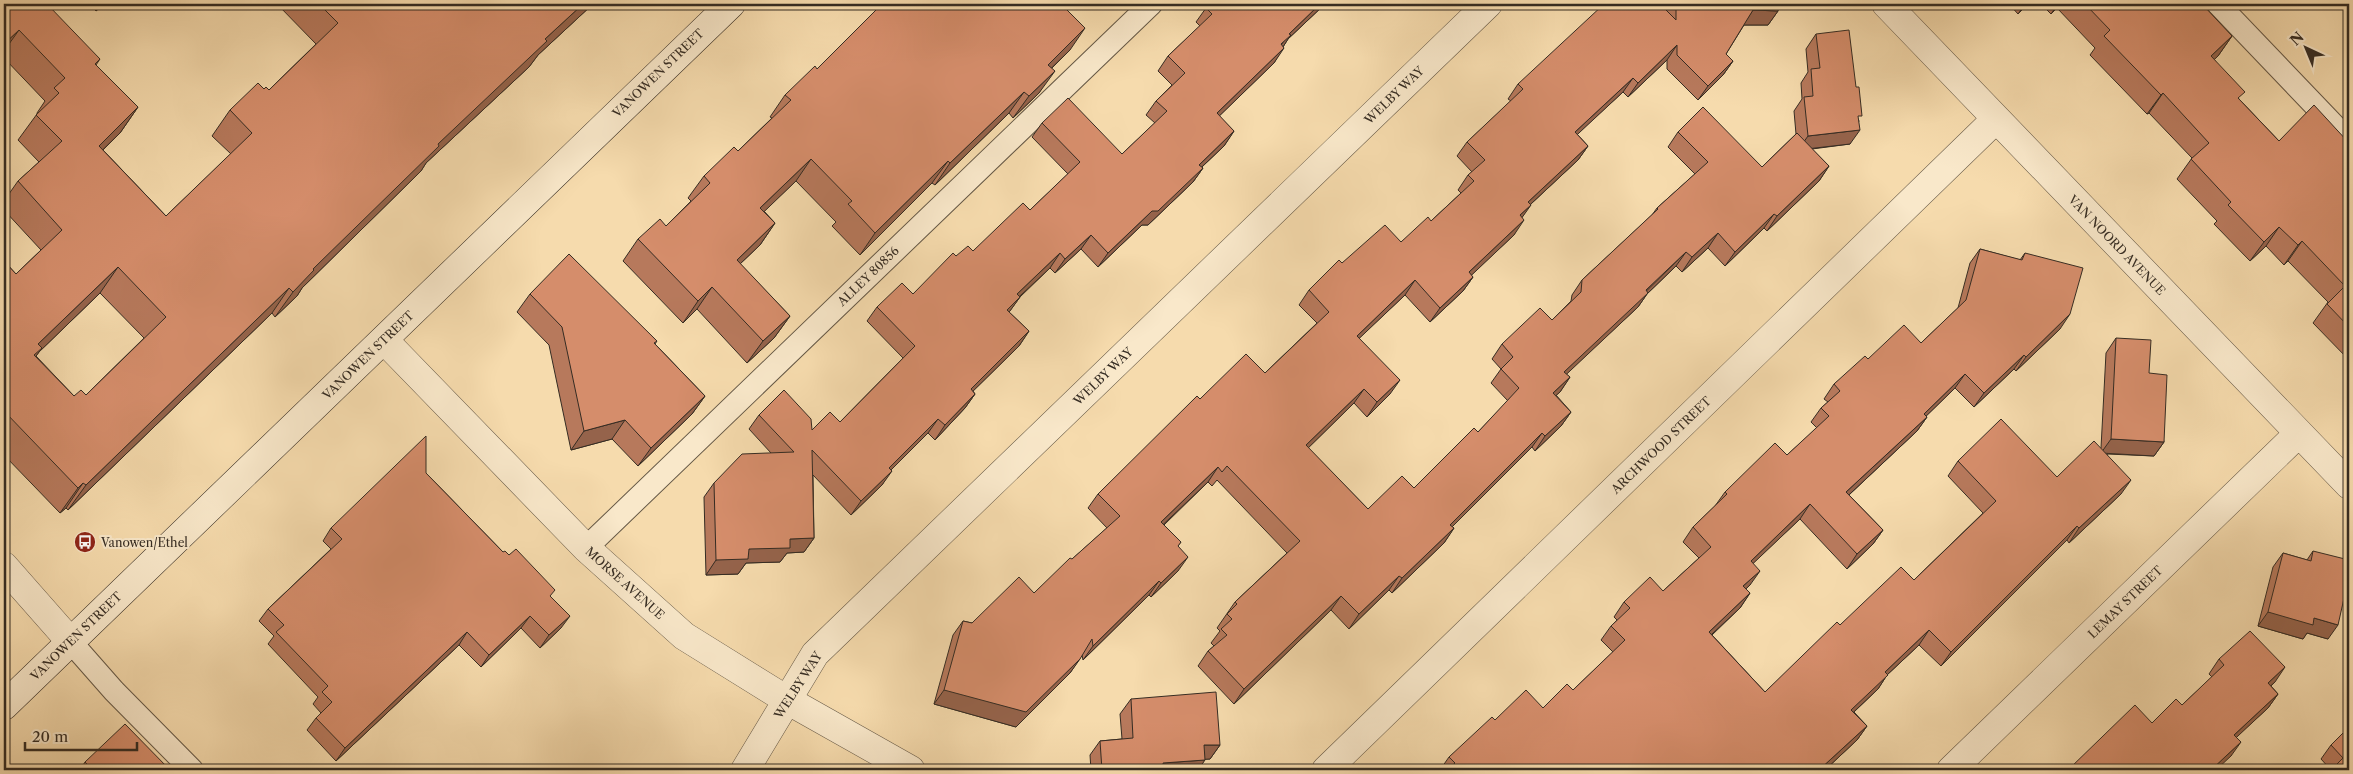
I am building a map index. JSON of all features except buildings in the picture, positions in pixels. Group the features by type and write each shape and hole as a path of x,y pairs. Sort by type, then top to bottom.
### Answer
{"street":[{"name":"VANOWEN STREET","path":"4,706 731,4"},
{"name":"WELBY WAY","path":"745,770 815,654 1488,4"},
{"name":"VAN NOORD AVENUE","path":"1886,4 2349,485"},
{"name":"ARCHWOOD STREET","path":"1326,770 1996,119"},
{"name":"MORSE AVENUE","path":"384,340 586,548 684,636 787,700 911,770"},
{"name":"LEMAY STREET","path":"1951,770 2299,433"},
{"path":"4,566 70,641"}],"lane":[{"name":"ALLEY 80856","path":"586,548 1151,4"},
{"path":"2218,4 2349,141"},
{"path":"70,641 114,691 192,770"}],"place":[{"name":"Vanowen/Ethel","path":"85,542"}]}
